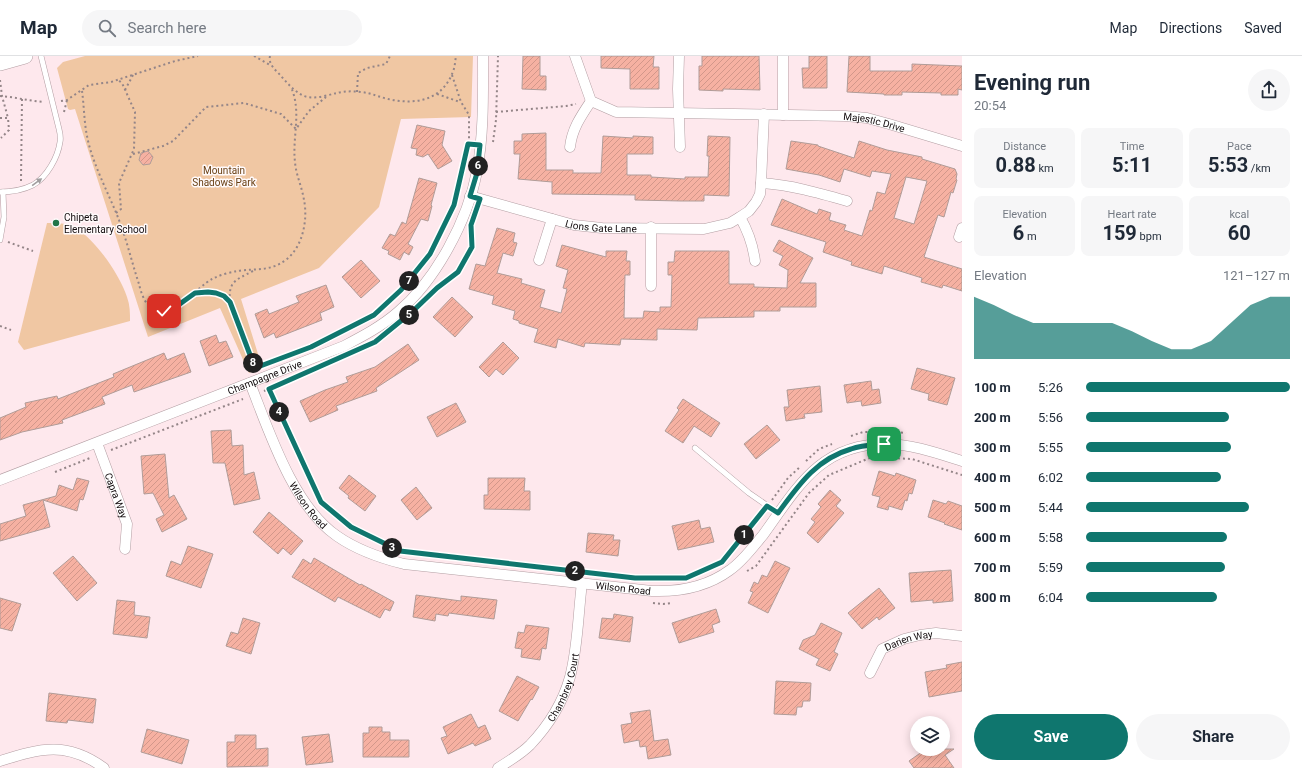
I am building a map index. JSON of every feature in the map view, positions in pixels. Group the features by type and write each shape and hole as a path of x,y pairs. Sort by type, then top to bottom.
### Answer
{"street":[{"path":"0,63 26,56"},
{"name":"Champagne Drive","path":"0,480 344,346 366,335 399,312 428,279 441,261 464,218 477,173 480,150 483,56"},
{"path":"570,147 571,136 591,101 575,56"},
{"path":"679,56 678,89 680,147"},
{"path":"783,56 783,115"},
{"name":"Majestic Drive","path":"591,101 616,112 764,114 867,118 962,146"},
{"name":"Lions Gate Lane","path":"470,196 552,219 587,227 704,229 730,223 749,211 760,194 764,114"},
{"path":"761,183 779,184 848,201"},
{"path":"740,217 754,248 755,261"},
{"name":"Lions Gate Lane","path":"539,260 552,219"},
{"name":"Lions Gate Lane","path":"650,286 651,227"},
{"name":"Wilson Road","path":"250,383 287,472 310,509 335,535 353,546 368,554 404,564 652,591 666,592 683,590 702,584 730,570 753,547 811,472 836,454 851,448 884,444 904,445 924,449 962,461"},
{"name":"Capra Way","path":"97,443 127,524 125,549"},
{"name":"Chambrey Court","path":"498,768 530,746 554,714 563,695 570,678 573,661 582,583"},
{"name":"Darien Way","path":"870,673 882,649 904,639 920,635 936,634 962,636"},
{"path":"0,761 26,752 45,749 63,750 79,754 94,761 104,768"}],"lane":[{"path":"0,240 4,217 1,192 16,191 34,185 43,177 56,158 61,140 41,56"},
{"path":"695,448 750,493 778,513"}],"path":[{"path":"1,96 22,98 33,102 67,100 89,85 118,80 175,61 198,56"},
{"path":"254,56 271,65 292,87 306,97 314,98 350,91 370,93 388,99 407,102 425,100 437,94 445,86 452,75 456,56"},
{"path":"270,56 271,65"},
{"path":"357,92 358,73 367,68 386,64 390,56"},
{"path":"493,145 496,120 498,56"},
{"path":"125,90 134,75"},
{"path":"318,343 374,315 401,290 430,254 454,205 468,144 469,115 461,102 452,75"},
{"path":"116,213 121,209 119,183 133,154 135,112 122,83 118,80"},
{"path":"0,82 1,96 8,118 9,130 1,138"},
{"path":"82,91 87,136 101,177 120,223 141,292 150,308 156,311 164,311 177,306 195,293 204,284 213,279 238,271 261,270 275,266 287,259 295,249 303,230 305,217 304,201 295,162 297,106 292,87"},
{"path":"437,94 461,102"},
{"path":"296,129 309,111 327,96"},
{"path":"16,191 21,183 22,98"},
{"path":"496,112 566,106 591,101"},
{"path":"133,154 172,142 206,107 244,103 282,114 296,129"},
{"path":"0,118 8,118"},
{"path":"432,292 458,272 472,247 471,225"},
{"path":"0,240 33,251"},
{"path":"254,270 238,279 233,283 229,290 230,302 257,372"},
{"path":"195,293 216,293 224,296 230,302"},
{"path":"0,326 10,330"},
{"path":"248,371 255,368"},
{"path":"51,474 283,383"},
{"path":"269,389 321,502 351,527 400,551"},
{"path":"848,438 863,432 886,432"},
{"path":"894,432 909,434"},
{"path":"693,575 722,562 788,478 819,449 834,443"},
{"path":"743,574 756,566 809,493 829,474 872,457 912,459 962,475"},
{"path":"642,578 679,578"},
{"path":"648,603 663,604 677,602"}],"green space":[{"name":"Mountain Shadows Park","path":"85,56 473,56 471,117 401,119 379,207 319,268 241,299 262,367 249,373 220,308 148,337 75,109 68,109 57,68 63,62"},
{"path":"47,223 61,223 78,229 96,245 112,267 123,288 129,303 130,321 24,350 18,342"}],"building":[{"path":"523,56 540,56 540,76 546,76 546,90 522,89"},
{"path":"601,56 654,56 653,67 659,67 659,89 630,89 630,69 601,68"},
{"path":"702,56 759,56 760,90 699,90 699,66 702,66"},
{"path":"809,56 827,56 827,88 803,88 802,68 809,68"},
{"path":"849,56 870,56 870,71 912,71 912,64 962,66 962,90 958,89 958,95 902,92 902,95 884,95 847,92"},
{"path":"417,125 445,131 442,145 452,161 438,169 428,154 423,157 416,155 417,149 411,148"},
{"path":"546,133 546,170 573,170 573,173 601,173 603,136 633,138 633,136 653,137 653,154 627,154 627,175 651,175 651,177 685,179 685,177 708,177 708,136 730,137 729,196 704,195 704,201 681,201 635,200 635,195 552,194 552,182 518,179 520,154 514,154 514,141 522,141 522,134"},
{"path":"791,141 818,145 854,158 859,141 887,150 922,157 922,159 955,169 957,180 953,193 951,192 944,217 938,215 924,257 962,269 962,291 943,285 942,288 921,282 922,278 884,266 882,274 851,265 852,262 823,252 826,242 771,225 782,199 817,214 819,209 831,213 829,220 846,225 844,230 862,236 870,210 872,211 877,192 885,194 891,174 872,171 870,177 844,169 840,182 819,175 786,169","holes":["906,177 927,181 914,224 894,218"]},
{"path":"148,151 153,157 150,164 143,165 139,160 141,153"},
{"path":"419,178 437,183 432,206 428,221 421,219 408,244 413,247 409,255 404,252 400,260 388,254 389,251 382,248 390,234 395,236 402,222 406,224"},
{"path":"497,228 515,233 513,242 517,243 513,256 503,253 497,273 522,279 521,283 545,290 540,307 561,313 567,289 563,288 568,270 556,266 562,245 606,257 606,251 627,251 626,261 630,261 630,275 625,275 624,318 643,318 644,311 660,312 660,307 671,307 672,275 668,275 668,262 674,262 675,251 729,251 729,284 754,284 754,287 787,288 788,270 779,265 783,256 773,251 779,240 813,258 800,283 816,283 816,307 780,307 780,311 754,311 754,317 698,318 697,330 657,329 657,340 621,339 620,345 585,343 584,347 558,339 556,348 534,342 538,329 519,323 519,321 513,319 515,311 492,304 494,296 469,289 476,264 485,266"},
{"path":"361,260 380,281 361,298 342,277"},
{"path":"326,285 334,307 320,313 322,320 276,338 274,333 264,338 255,314 267,309 269,314 299,302 296,296"},
{"path":"452,297 473,317 455,337 433,317"},
{"path":"216,335 219,343 226,341 233,357 209,366 200,341"},
{"path":"503,342 519,358 503,375 496,369 489,377 479,367"},
{"path":"408,344 419,360 376,388 377,391 336,406 338,410 310,422 300,401 348,382 346,377 375,367"},
{"path":"164,353 167,360 184,353 191,372 134,392 132,385 102,397 105,404 62,420 63,423 22,432 0,440 0,418 26,407 25,403 57,396 58,399 114,377 113,374"},
{"path":"917,368 955,378 947,405 928,400 929,394 911,389"},
{"path":"871,381 872,390 879,389 881,403 862,406 861,401 847,403 844,385"},
{"path":"820,386 822,412 804,414 805,418 786,421 784,407 789,407 787,390"},
{"path":"683,399 720,423 711,437 694,426 683,443 665,431 679,410 677,408"},
{"path":"456,403 466,422 437,437 427,417"},
{"path":"767,425 780,440 756,459 744,444"},
{"path":"231,430 232,446 243,445 244,475 254,472 260,499 234,505 225,463 213,463 211,431"},
{"path":"165,454 169,498 174,495 187,519 162,532 156,519 164,515 153,493 144,494 141,456"},
{"path":"879,471 895,476 896,473 916,480 912,494 909,493 902,510 889,506 888,510 877,507 880,497 872,495"},
{"path":"349,475 376,496 365,511 348,498 349,496 339,488"},
{"path":"77,478 89,481 83,500 80,499 77,511 43,500 50,527 0,541 0,524 26,516 23,505 56,496 59,485 73,490"},
{"path":"488,478 525,478 524,491 530,491 530,510 484,509 484,495 488,495"},
{"path":"416,487 432,508 417,520 401,500"},
{"path":"830,490 841,500 836,506 844,513 818,543 807,533 815,522 811,519 821,507 818,504"},
{"path":"933,500 946,504 948,501 962,506 962,530 928,517"},
{"path":"269,512 303,541 291,555 283,548 278,554 253,532"},
{"path":"699,520 701,529 710,527 714,542 678,550 672,526"},
{"path":"588,533 614,535 613,540 620,540 618,556 586,552"},
{"path":"188,546 213,554 201,588 166,576 171,561 181,565"},
{"path":"73,556 97,583 77,601 53,573"},
{"path":"314,558 360,585 361,584 394,602 390,611 385,609 380,618 338,597 335,602 292,577 303,559 311,564"},
{"path":"775,561 790,568 768,613 748,603 753,592 750,591 754,582 758,584 762,575 767,577"},
{"path":"951,570 953,601 933,603 933,600 911,602 909,573"},
{"path":"879,588 895,608 879,620 877,617 862,629 848,613"},
{"path":"416,595 461,601 461,596 497,600 494,619 449,613 448,616 436,614 435,621 413,617"},
{"path":"0,598 21,604 12,631 0,628"},
{"path":"117,600 135,602 134,615 150,617 147,638 113,634"},
{"path":"716,609 720,622 712,625 714,632 679,643 672,623"},
{"path":"614,614 633,617 630,642 599,638 602,618 613,619"},
{"path":"243,618 260,623 251,654 226,646 231,632 238,634"},
{"path":"821,623 842,633 834,652 838,654 830,671 816,665 819,659 799,649 803,640 815,635"},
{"path":"526,625 549,628 546,649 542,648 540,660 521,657 522,649 515,648 518,632 524,633"},
{"path":"962,662 962,691 929,697 925,672 947,668 946,665"},
{"path":"517,676 539,687 518,721 499,711"},
{"path":"776,681 811,683 810,701 803,701 802,707 797,707 796,715 774,714"},
{"path":"49,693 96,699 93,723 68,720 67,723 46,721"},
{"path":"650,710 654,741 668,739 671,755 648,759 646,746 640,747 639,740 624,743 621,725 632,723 630,713"},
{"path":"471,714 478,728 485,725 491,739 475,746 473,743 448,754 441,738 447,736 443,727"},
{"path":"369,727 382,727 382,732 390,732 390,740 409,740 409,757 363,757 363,733 369,733"},
{"path":"147,729 189,740 182,764 141,752"},
{"path":"329,734 333,762 306,765 302,737"},
{"path":"235,735 256,735 256,749 268,748 268,766 227,767 227,742 235,742"},
{"path":"916,756 946,756 954,768 914,768 909,761"}],"place":[{"name":"Chipeta Elementary School","path":"56,223"}],"route":[{"path":"164,311 177,306 195,293 208,292 224,296 230,302 255,368 311,347 374,315 401,290 430,254 454,205 468,144 480,145 477,173 470,196 480,199 471,225 472,247 458,272 437,288 413,311 375,342 269,389 321,502 351,527 400,551 635,578 686,578 722,562 767,506 778,513 800,484 822,463 836,454 851,448 884,444"}]}
